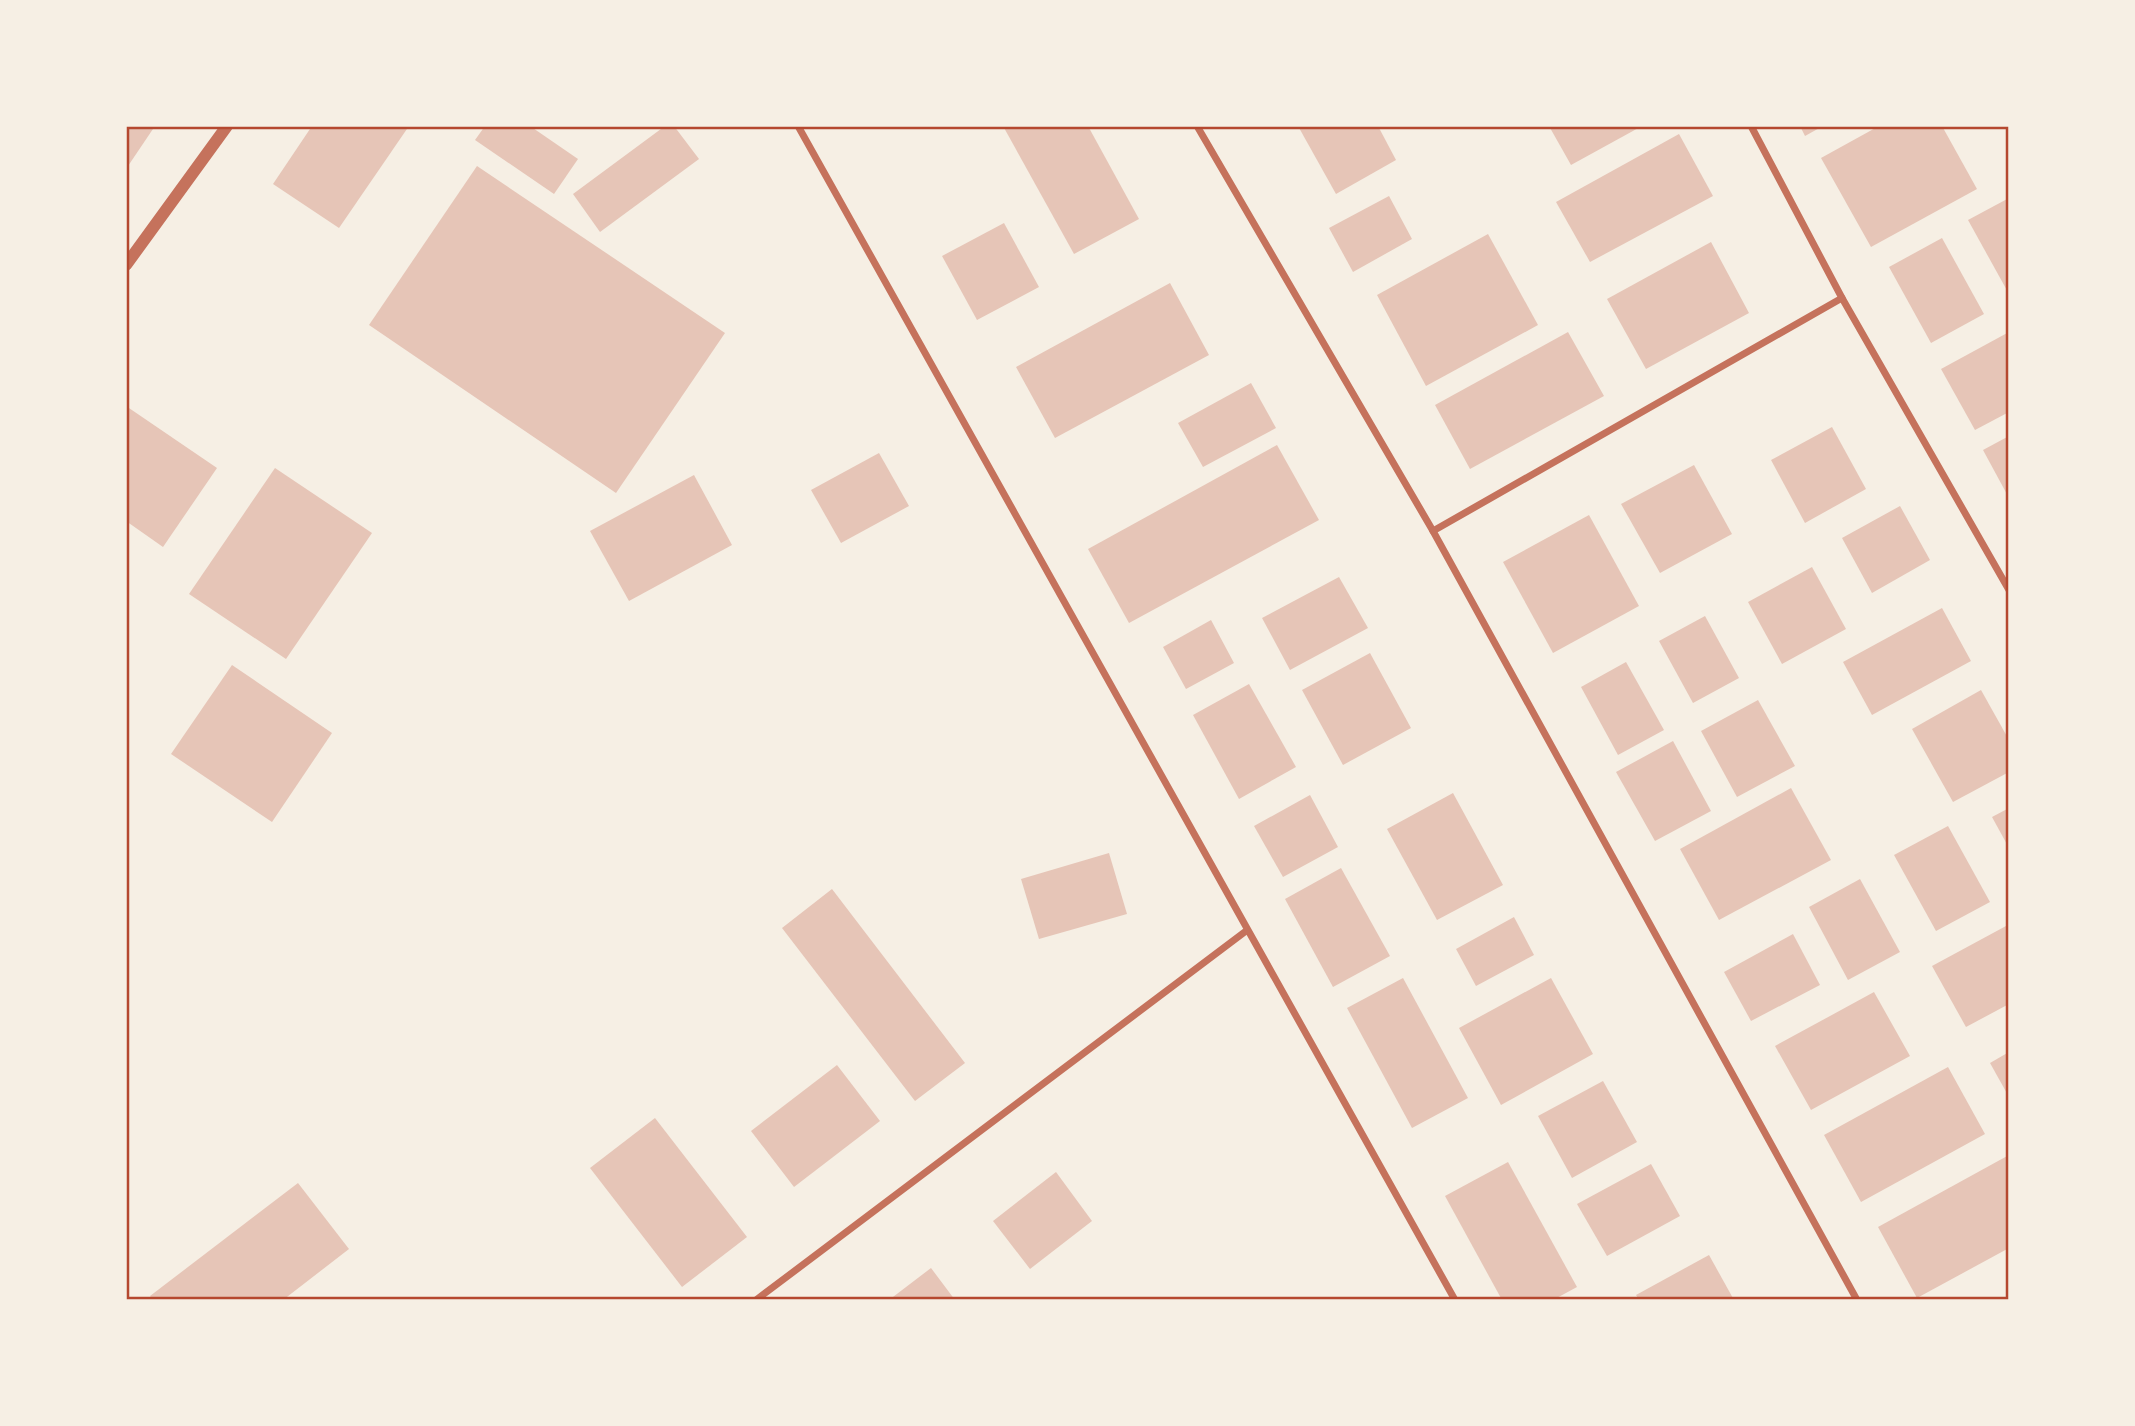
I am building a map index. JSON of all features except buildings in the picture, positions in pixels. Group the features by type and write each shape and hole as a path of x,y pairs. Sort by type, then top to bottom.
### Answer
{"street":[{"path":"126,265 228,126"},
{"path":"798,126 1246,931 1455,1300"},
{"path":"1197,126 1433,531 1857,1300"},
{"path":"1751,126 1842,298 2009,590"},
{"path":"1433,531 1842,298"},
{"path":"756,1300 1246,931"}]}
